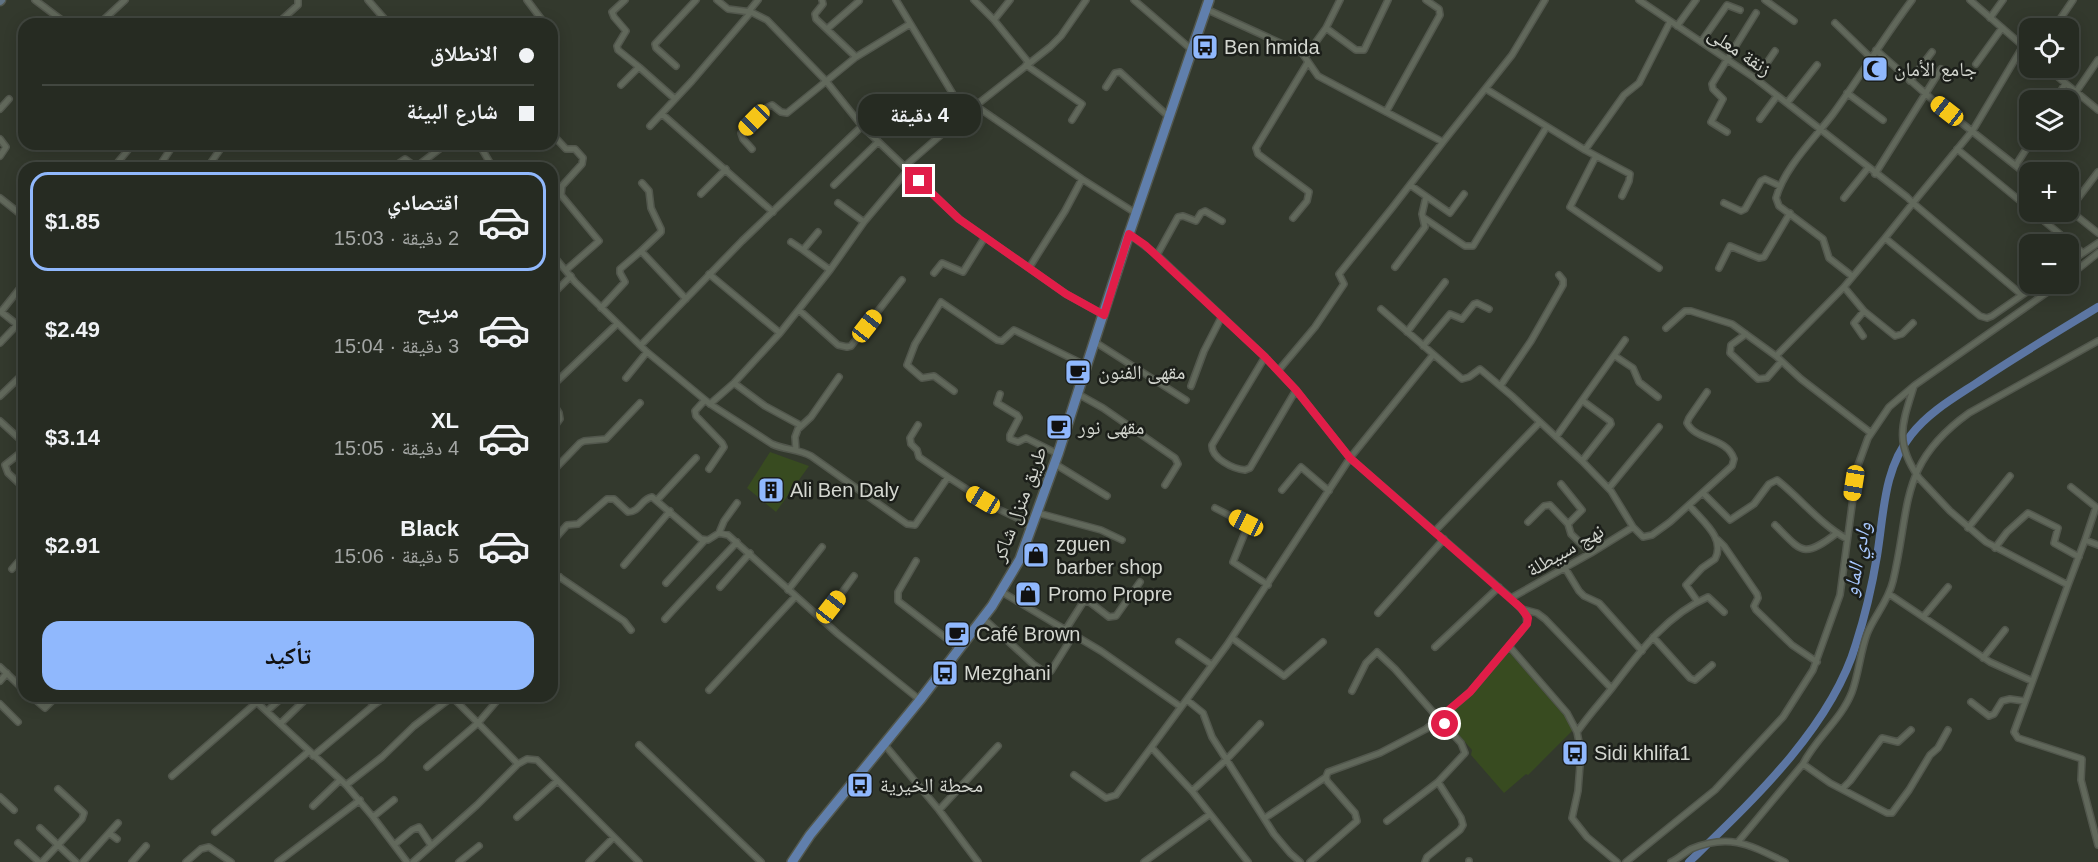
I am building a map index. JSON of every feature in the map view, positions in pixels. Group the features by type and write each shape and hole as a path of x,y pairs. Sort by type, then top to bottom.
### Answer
{"main road":[{"name":"طريق منزل شاكر","path":"792,862 810,835 920,700 983,618 1002,592 1020,560 1055,464 1129,234 1208,5"}],"street":[{"path":"35,0 59,18"},
{"path":"106,18 125,0"},
{"path":"284,18 298,5 298,0"},
{"path":"368,0 384,18"},
{"path":"373,5 379,0"},
{"path":"527,0 540,18"},
{"path":"625,0 612,12 626,30 616,48 675,99"},
{"path":"676,66 656,48 656,43 696,0"},
{"path":"717,0 728,9 750,11 767,20 826,81 862,126 952,213 1066,294 1104,315"},
{"path":"650,126 758,0"},
{"path":"822,0 823,3 815,16 856,57"},
{"path":"897,0 965,114"},
{"path":"974,0 994,20 1027,64 1082,104 1072,120"},
{"path":"994,20 1010,0"},
{"path":"709,469 724,447 696,416 695,411 734,383 780,333 831,270 864,222 906,169 965,114 1050,47 1061,36 1086,0"},
{"path":"1134,0 1192,50"},
{"path":"1293,218 1306,201 1308,192 1258,154 1256,148 1340,0"},
{"path":"1326,28 1356,50 1364,50 1388,0"},
{"path":"1386,112 1440,15 1439,9 1426,0"},
{"path":"1278,372 1315,327 1344,284 1339,274 1512,55 1545,0"},
{"name":"زنقة معلى","path":"1641,0 1787,103 1913,203 2022,295"},
{"path":"1677,26 1696,0"},
{"path":"1765,0 1794,21"},
{"path":"1852,276 1829,258 1822,240 1776,202 1780,186 1912,0"},
{"path":"1970,0 2019,43"},
{"path":"1990,18 2003,0"},
{"path":"2061,18 2073,0"},
{"path":"827,28 859,1"},
{"path":"1208,5 1243,25 1302,53 1318,76 1443,141"},
{"path":"1701,42 1727,5 1740,10"},
{"path":"1727,132 1713,124 1711,120 1723,99 1713,89 1712,84 1756,13"},
{"path":"1585,150 1624,95 1639,83 1670,22"},
{"path":"752,149 743,140 741,133 766,108 772,105 781,112 787,113 856,57 910,24"},
{"path":"1835,24 1870,57"},
{"path":"1977,64 2002,28"},
{"path":"1876,50 1910,81 2019,168"},
{"path":"1756,79 1775,51"},
{"path":"1910,81 1932,52"},
{"path":"1776,356 1844,287 1957,149 1972,130 2019,53"},
{"path":"2078,90 2098,60"},
{"path":"1787,103 1817,65"},
{"path":"621,85 639,67"},
{"path":"1875,174 1941,69"},
{"path":"1106,87 1115,73 1120,72 1169,117"},
{"path":"2058,78 2072,90"},
{"path":"2061,90 2065,84"},
{"path":"1486,89 1546,128 1630,174 1622,196"},
{"path":"1847,93 1883,120"},
{"path":"2079,95 2098,110"},
{"path":"1760,119 1777,96"},
{"path":"0,109 9,99"},
{"path":"976,106 1137,214"},
{"path":"662,114 773,212"},
{"path":"641,345 709,274 862,126"},
{"path":"1424,218 1465,246 1473,246 1546,128"},
{"path":"0,138 6,147 0,156"},
{"path":"558,140 566,149 575,149 583,158 582,164 562,186 561,195 599,241 566,270"},
{"path":"834,185 878,142"},
{"path":"1957,149 2019,200"},
{"path":"118,162 127,150"},
{"path":"424,162 439,150"},
{"path":"2016,165 2026,150"},
{"path":"1596,156 1570,207 1659,268"},
{"path":"1844,198 1868,168"},
{"path":"701,194 726,169"},
{"path":"2079,196 2098,172"},
{"path":"1029,268 1082,179"},
{"path":"1724,203 1741,211 1761,181 1765,179 1780,186"},
{"path":"601,308 625,282 620,269 661,232 659,220 650,202 649,190 642,183"},
{"path":"1410,185 1450,213 1464,194"},
{"path":"0,198 18,212"},
{"path":"1395,267 1425,227 1422,212 1426,198"},
{"path":"838,203 864,222"},
{"path":"1157,255 1178,217 1183,216 1196,221 1203,211 1208,211 1222,221"},
{"path":"1719,268 1730,246 1759,258 1764,257 1790,213"},
{"path":"2079,217 2098,233"},
{"path":"2046,222 2083,253"},
{"path":"803,250 818,232"},
{"path":"1129,234 1157,255 1265,357 1296,390 1350,458 1511,598 1528,618 1527,624 1470,692 1426,729 1380,753 1330,771 1326,777 1264,818"},
{"path":"934,273 942,263 963,272 985,237"},
{"path":"1885,238 1984,317 1992,316 2022,295"},
{"path":"791,242 831,270"},
{"path":"2079,256 2098,243"},
{"path":"641,250 686,298"},
{"path":"2079,268 2098,253"},
{"path":"558,261 616,324 707,402 772,444 811,456 911,526 918,521 948,477"},
{"path":"709,274 780,333"},
{"path":"1501,386 1531,341 1563,285 1563,279 1559,275"},
{"path":"558,289 571,276"},
{"path":"799,310 838,345 851,346 902,280"},
{"path":"1407,332 1445,282"},
{"path":"1844,287 1864,311 1894,336 1902,334 1913,323"},
{"path":"0,343 17,325 1,311 18,290"},
{"path":"1626,862 1703,801 1722,783 1783,717 1817,662 1840,595 1857,468 1871,433 1888,407 1915,384 2045,294"},
{"path":"954,391 934,376 922,378 907,365 915,344 941,302 997,340 1002,341 1014,330 1087,366"},
{"path":"1423,346 1450,314 1462,319 1477,303 1489,309"},
{"path":"1381,309 1462,378 1469,377 1480,369 1501,386 1582,460 1609,488 1641,536 1648,537 1689,506 1730,468 1734,459 1732,454 1719,443 1689,426 1689,418 1707,392"},
{"path":"1666,328 1685,311 1732,324 1776,356 1807,384 1871,433"},
{"path":"1863,336 1854,323 1864,311"},
{"path":"1191,386 1204,351 1222,316"},
{"path":"558,380 616,324"},
{"path":"1746,334 1731,345 1730,353 1758,380 1767,378 1782,362"},
{"path":"1556,437 1625,340"},
{"path":"1738,842 1803,764 1840,715 1849,698 1866,635 1889,594 1907,499 1915,473 1929,451 1939,438 1961,419 2098,341"},
{"path":"1095,342 1186,400"},
{"path":"626,378 647,352"},
{"path":"1074,775 1107,798 1112,798 1152,748 1232,638 1350,458 1433,355"},
{"path":"1615,356 1633,368 1638,382 1658,397"},
{"path":"1265,357 1212,445 1211,450 1214,455 1238,469 1250,468 1296,390"},
{"path":"796,450 795,437 800,425 811,417 839,376"},
{"path":"0,396 18,380"},
{"path":"734,383 765,406 800,425"},
{"path":"1915,384 1902,427 1905,452 1915,473 1968,528 1995,548 2067,585"},
{"path":"1000,394 998,403 1019,418 1010,439 1018,442 1026,438 1058,454"},
{"path":"1078,394 1103,408 1175,458 1178,464 1165,485"},
{"path":"1582,460 1611,424 1583,401"},
{"path":"558,466 584,441 606,439 640,403"},
{"path":"0,421 18,438"},
{"path":"1435,531 1540,422"},
{"path":"918,425 910,438 919,457 1032,529"},
{"path":"1609,488 1659,427"},
{"path":"18,455 3,466 18,482"},
{"path":"658,500 696,458"},
{"path":"1055,464 1107,496"},
{"path":"1282,490 1301,467 1329,490"},
{"path":"1968,528 2010,476"},
{"path":"1702,493 1730,520 1754,504 1769,484 1777,480 1837,534 1847,539"},
{"path":"1561,484 1582,510 1568,524"},
{"path":"2070,487 2096,507 2014,732 2016,737 2082,759 2081,780 2098,845"},
{"path":"558,535 567,525 578,524 607,499 614,499 628,512 631,512 637,510 649,497 658,500 701,539 705,540"},
{"path":"720,533 724,521 737,503"},
{"path":"1528,522 1544,506 1548,505 1568,524 1571,534 1591,553"},
{"path":"1689,506 1724,546 1757,594 1754,606 1756,610 1792,645 1817,662"},
{"path":"1215,508 1248,525 1233,562 1268,585"},
{"path":"624,565 670,511"},
{"path":"1038,513 1101,530 1122,540"},
{"path":"1995,548 2007,532 2028,513 2058,528 2054,543 2079,557"},
{"path":"1775,525 1798,548 1805,550 1815,548 1837,534"},
{"name":"نهج سبيطلة","path":"1511,598 1633,527"},
{"path":"666,583 705,540 720,533 728,535 795,597 920,700"},
{"path":"1378,613 1444,539"},
{"path":"1698,602 1686,585 1702,568 1715,560 1719,549 1718,540"},
{"path":"2085,540 2098,545"},
{"path":"665,619 737,542"},
{"path":"788,590 822,547"},
{"path":"720,587 750,553"},
{"path":"916,561 898,592 897,599 959,648"},
{"path":"12,569 18,562"},
{"path":"1565,568 1579,591 1599,603 1642,651"},
{"path":"822,620 854,576"},
{"path":"560,578 624,621 631,630"},
{"path":"1066,629 1087,600 1109,617 1116,616 1140,582"},
{"path":"1435,647 1498,587"},
{"path":"1923,617 1948,587"},
{"path":"1002,592 1074,634 1181,707"},
{"path":"1889,594 1983,658 2032,681"},
{"path":"709,690 795,597"},
{"path":"1577,732 1653,637 1665,626 1698,602 1710,598 1724,612"},
{"path":"1521,608 1537,613 1545,619 1611,688"},
{"path":"983,618 1046,673 1051,671 1074,634"},
{"path":"1983,658 2005,630"},
{"path":"1653,637 1690,678 1695,680 1712,665"},
{"path":"1232,638 1284,676 1323,642"},
{"path":"1179,642 1212,665"},
{"path":"1509,646 1567,714 1577,732 1581,752 1578,790 1572,818 1587,837 1617,862"},
{"path":"1352,691 1366,663 1377,652 1443,722 1465,750 1463,756 1438,782 1387,821"},
{"path":"0,667 18,684"},
{"path":"0,681 7,674"},
{"path":"1971,702 1989,716 1994,714 2002,701 2010,699 2024,701"},
{"path":"1187,700 1203,713 1212,737 1264,818 1282,844 1300,862"},
{"path":"38,702 45,708 51,702"},
{"path":"172,776 257,702 346,785 407,862"},
{"path":"267,711 277,702"},
{"path":"280,724 303,702"},
{"path":"371,702 374,705"},
{"path":"216,832 378,702"},
{"path":"346,785 445,702"},
{"path":"457,702 518,764"},
{"path":"428,767 478,723 496,702"},
{"path":"0,704 18,722"},
{"path":"1192,791 1260,724"},
{"path":"1842,789 1882,738 1898,742 1911,730"},
{"path":"1803,764 1842,789 1887,813 1892,813 1948,730"},
{"path":"884,743 978,862"},
{"path":"639,745 761,862"},
{"path":"939,810 998,746"},
{"path":"1152,748 1192,791 1248,862"},
{"path":"413,862 477,805 518,764 527,759 537,760 639,862"},
{"path":"1310,862 1357,821 1355,813 1326,777"},
{"path":"313,806 340,780"},
{"path":"517,817 557,781"},
{"path":"1424,861 1463,825 1438,782"},
{"path":"18,843 41,862 82,819 84,813 58,789"},
{"path":"0,797 14,810"},
{"path":"278,862 360,800"},
{"path":"373,817 394,800"},
{"path":"1144,862 1209,815"},
{"path":"83,862 118,823"},
{"path":"394,845 417,827 431,845"},
{"path":"40,828 76,862"},
{"path":"109,833 117,839"},
{"path":"589,862 614,837"},
{"path":"1671,862 1700,846 1727,840 1738,842 1785,862"},
{"path":"132,862 146,846"},
{"path":"459,862 479,846"},
{"path":"186,862 201,849 209,847 231,862"}],"green space":[{"path":"770,452 809,466 776,512 747,488"},
{"path":"1505,652 1509,652 1569,721 1573,730 1528,775 1526,774 1504,793 1471,755 1472,750 1446,720"}],"waterway":[{"name":"وادي الماو","path":"1689,862 1786,762 1809,734 1844,675 1856,644 1868,601 1890,478 1895,463 1911,435 1925,420 1949,401 2098,307"}],"place":[{"name":"Ben hmida","path":"1205,47"},
{"name":"جامع الأمان","path":"1875,69"},
{"name":"مقهى الفنون","path":"1078,372"},
{"name":"مقهى نور","path":"1059,427"},
{"name":"Ali Ben Daly","path":"771,490"},
{"name":"zguen barber shop","path":"1036,555"},
{"name":"Promo Propre","path":"1028,594"},
{"name":"Café Brown","path":"957,634"},
{"name":"Mezghani","path":"945,673"},
{"name":"Sidi khlifa1","path":"1575,753"},
{"name":"محطة الخيرية","path":"860,785"}],"route":[{"path":"919,181 959,219 1066,294 1104,315 1129,234 1145,245 1265,357 1296,390 1350,458 1521,608 1528,618 1527,624 1470,692 1438,719 1445,724"}]}
